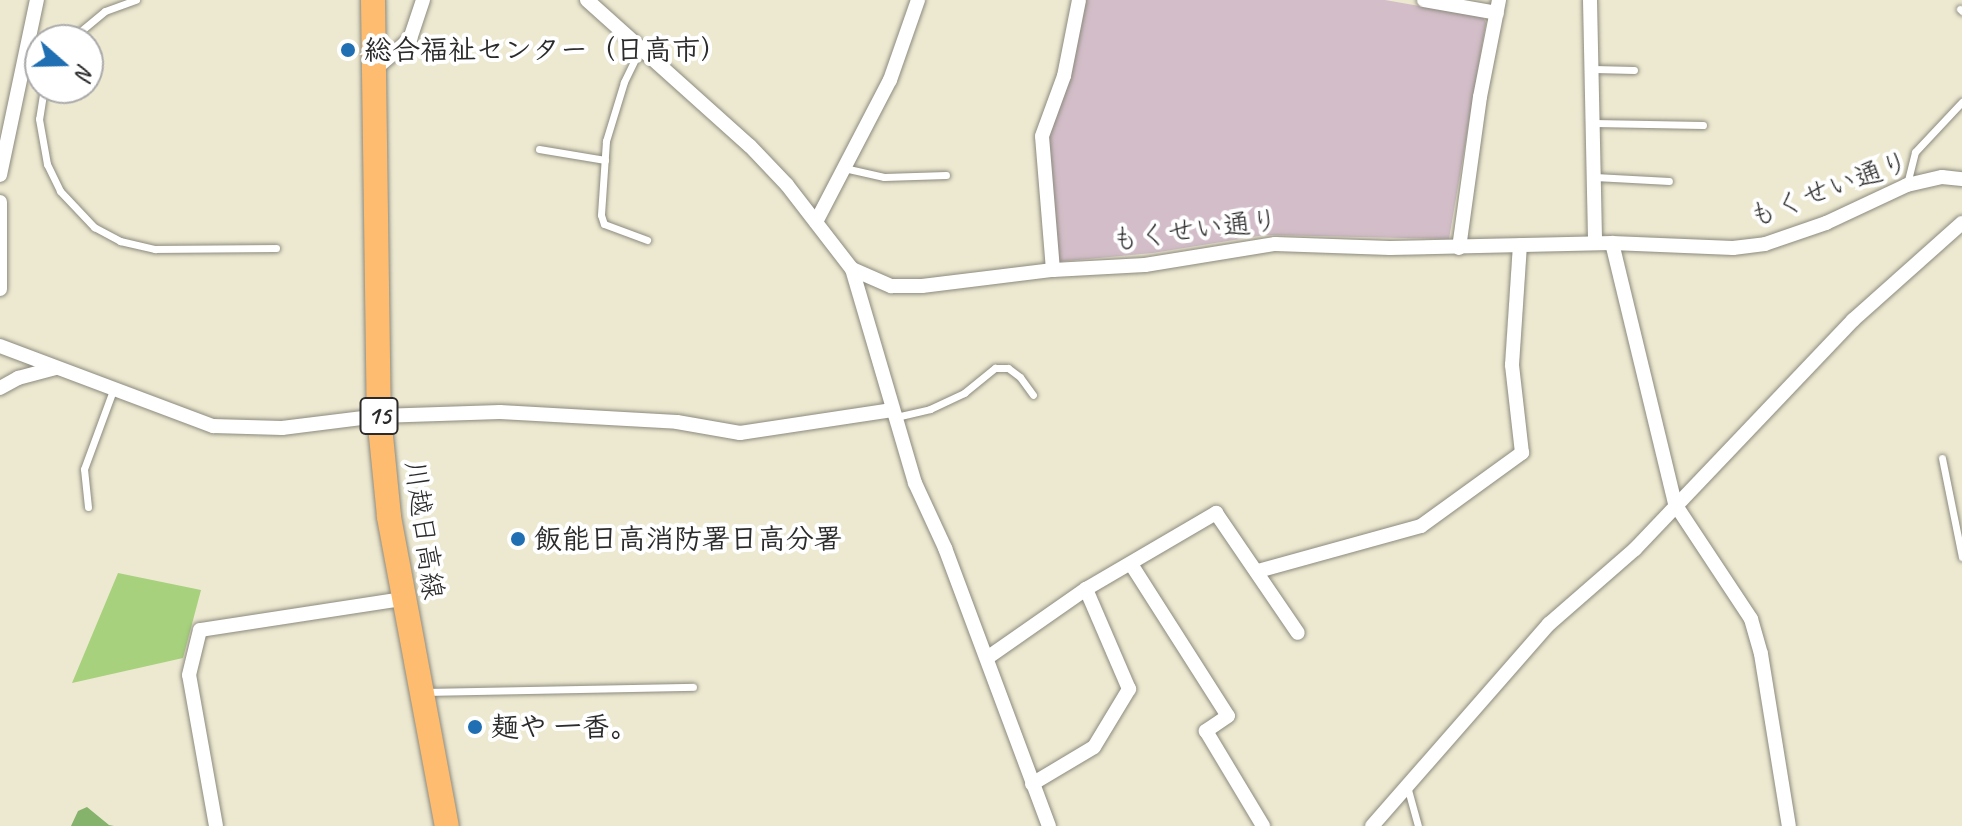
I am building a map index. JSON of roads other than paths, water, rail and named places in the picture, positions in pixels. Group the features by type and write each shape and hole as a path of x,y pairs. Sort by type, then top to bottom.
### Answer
{"main road":[{"name":"川越日高線","path":"373,0 379,416 389,517 447,826"}],"street":[{"path":"0,175 37,0"},
{"path":"374,70 410,39 423,0"},
{"path":"587,0 750,146 852,269 915,483 945,548 1049,826"},
{"path":"816,222 890,80 918,0"},
{"path":"1053,270 1042,136 1064,76 1079,0"},
{"path":"1424,0 1498,6 1480,97 1459,248"},
{"path":"1590,0 1594,69 1595,243"},
{"name":"もくせい通り","path":"852,269 876,282 907,286 1053,270 1145,265 1275,244 1459,248 1612,243 1733,248 1765,244 1826,223 1907,185 1942,177 1962,179"},
{"path":"0,202 0,289"},
{"path":"1372,826 1549,624 1635,549 1853,320 1962,223"},
{"path":"1612,243 1675,504 1751,619 1761,654 1789,826"},
{"path":"1258,571 1421,526 1522,453 1512,365 1520,245"},
{"path":"0,346 213,426 282,428 379,416 500,412 677,422 740,433 893,414"},
{"path":"0,388 18,378 57,368"},
{"path":"987,658 1086,589 1216,513 1298,633"},
{"path":"1131,564 1228,716 1206,731 1263,826"},
{"path":"1032,784 1094,747 1129,689 1086,589"},
{"path":"216,826 189,675 200,630 403,599"}],"lane":[{"path":"89,24 105,11 136,0"},
{"path":"640,49 613,114 605,160 601,215 604,224 647,240"},
{"path":"1594,69 1634,70"},
{"path":"1907,185 1915,152 1962,102"},
{"path":"41,104 39,119 47,164 60,191 94,227 120,241 155,249 276,248"},
{"path":"1594,123 1703,125"},
{"path":"539,149 605,160"},
{"path":"844,168 912,179 946,175"},
{"path":"1595,177 1669,181"},
{"path":"893,414 930,409 964,393 995,368 1008,368 1020,377 1033,395"},
{"path":"88,507 84,469 113,390"},
{"path":"1942,458 1962,557"},
{"path":"422,692 693,687"},
{"path":"1407,786 1418,826"}],"place":[{"name":"総合福祉センター（日高市）","path":"348,50"},
{"name":"飯能日高消防署日高分署","path":"518,539"},
{"name":"麺や 一香。","path":"475,727"}]}
